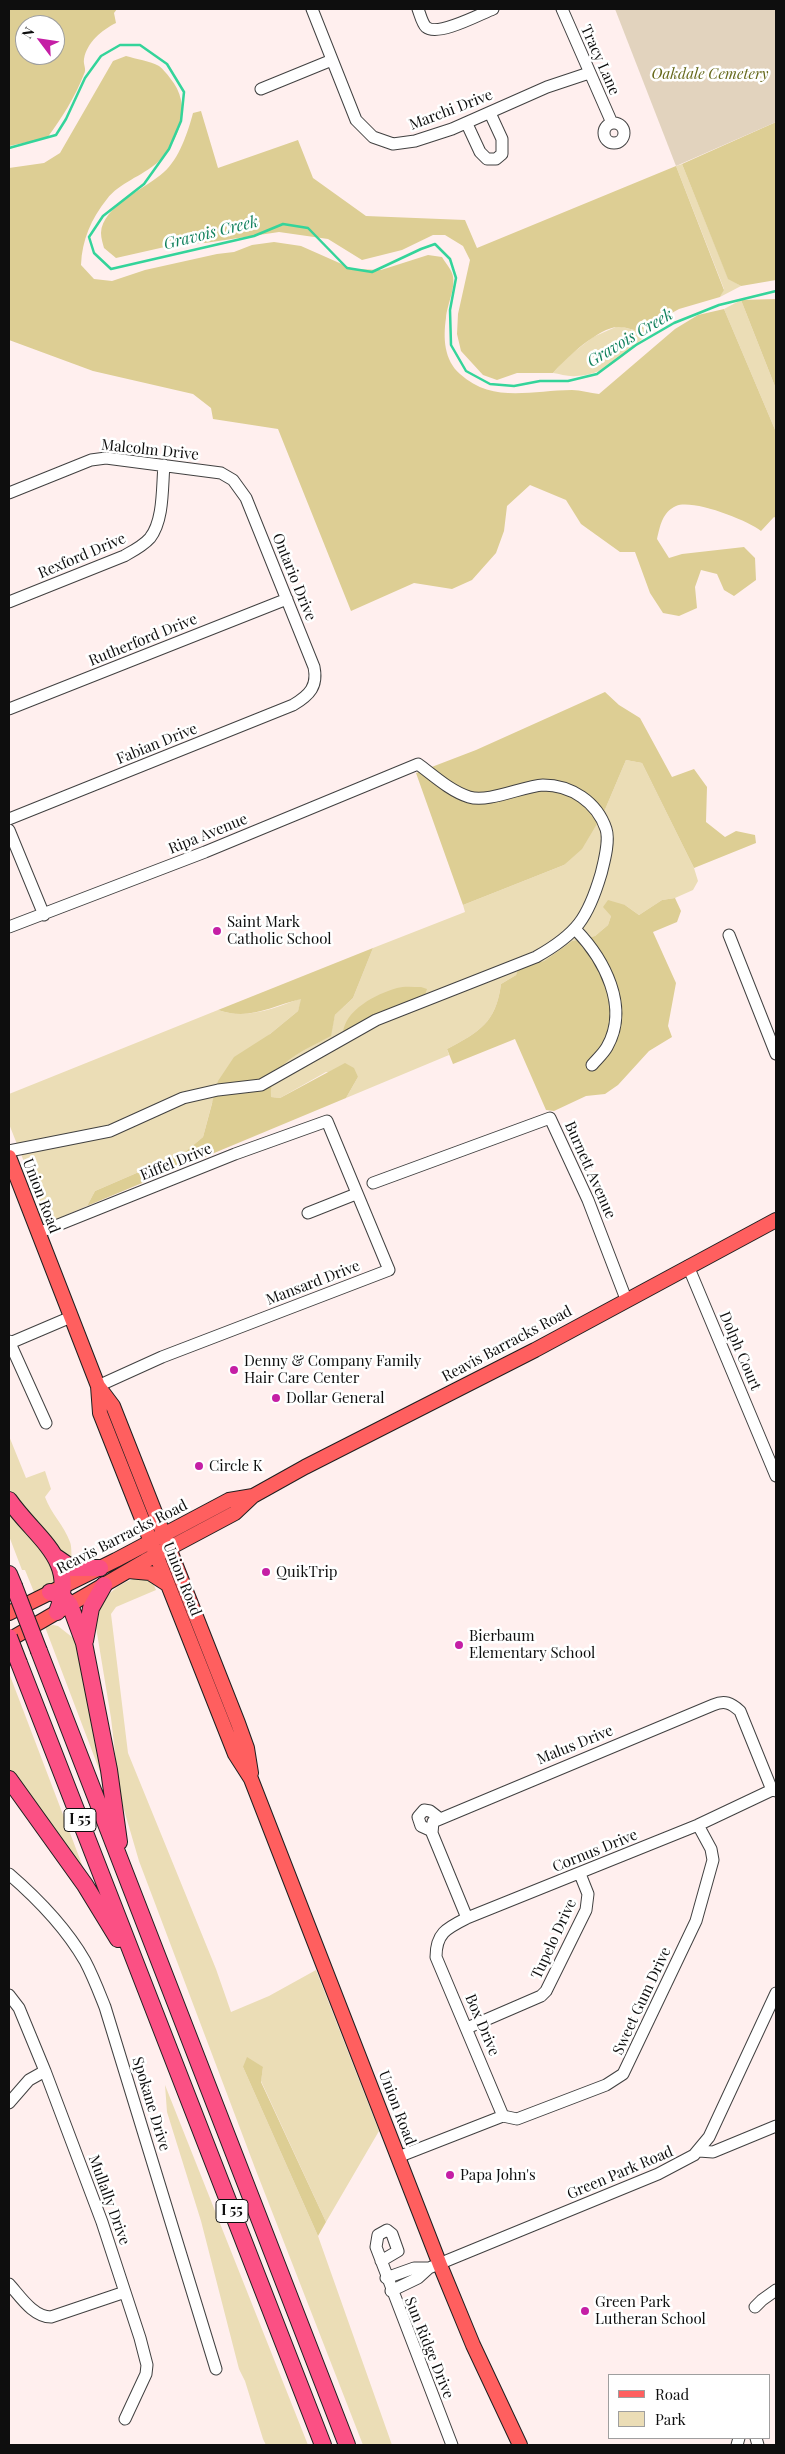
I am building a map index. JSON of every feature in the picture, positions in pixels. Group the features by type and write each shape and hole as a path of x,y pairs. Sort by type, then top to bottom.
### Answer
{"highway":[{"path":"9,1500 56,1557 72,1568 100,1568"},
{"path":"56,1557 62,1571 61,1598 84,1643 116,1808 120,1862"},
{"name":"I 55","path":"11,1580 347,2445"},
{"path":"84,1643 92,1608 104,1585"},
{"name":"I 55","path":"9,1639 322,2445"},
{"path":"9,1779 86,1885 141,1977"}],"main road":[{"name":"Union Road","path":"9,1157 98,1386 113,1406 247,1748 252,1778 398,2157 434,2266 474,2345 520,2445"},
{"name":"Reavis Barracks Road","path":"9,1613 104,1585 235,1513 253,1496 535,1350 626,1299 776,1220"},
{"name":"Union Road","path":"98,1386 100,1413 155,1556 235,1754 252,1778"},
{"name":"Reavis Barracks Road","path":"9,1639 100,1568 230,1500 253,1496"},
{"path":"128,1571 150,1574 167,1584"}],"street":[{"name":"Marchi Drive","path":"312,9 356,120 373,137 393,144 404,143 467,124 547,87 589,73"},
{"path":"418,9 424,25 428,28 440,30 493,9"},
{"name":"Tracy Lane","path":"562,9 612,123"},
{"path":"261,89 332,60"},
{"path":"467,124 480,152 487,159 496,159 502,154 503,144 490,113"},
{"name":"Malcolm Drive","path":"9,493 91,460 106,458 221,473 233,480"},
{"name":"Rexford Drive","path":"9,602 124,556 142,546 151,537 158,522 164,465"},
{"name":"Ontario Drive","path":"233,480 246,498 314,666 316,676 312,690"},
{"name":"Rutherford Drive","path":"9,709 287,599"},
{"name":"Fabian Drive","path":"9,820 293,705 312,690"},
{"name":"Ripa Avenue","path":"9,927 44,915 418,764 442,782 470,797 502,795 542,785 570,788 595,807 607,831 604,862 594,898 576,930"},
{"path":"9,830 44,915"},
{"path":"9,1152 110,1131 182,1098 218,1090 261,1086 376,1020 536,957 560,944 576,930 592,947 606,974 616,1003 615,1027 607,1048 592,1065"},
{"path":"729,935 776,1054"},
{"name":"Burnett Avenue","path":"373,1183 550,1118 588,1200 626,1299"},
{"name":"Mansard Drive","path":"98,1386 144,1364 389,1270 327,1120"},
{"name":"Eiffel Drive","path":"38,1233 235,1154 327,1120"},
{"path":"308,1213 356,1194"},
{"name":"Dolph Court","path":"688,1266 776,1476"},
{"path":"46,1423 9,1342 71,1317"},
{"name":"Malus Drive","path":"467,1918 435,1823 713,1705 722,1702 730,1703 740,1711 774,1791"},
{"name":"Cornus Drive","path":"436,1945 446,1929 467,1918 580,1874 774,1791"},
{"name":"Sweet Gum Drive","path":"398,2157 503,2116 517,2119 606,2085 615,2080 627,2068 696,1921 713,1860 711,1849 698,1825"},
{"name":"Spokane Drive","path":"9,1874 44,1907 67,1934 86,1962 105,2007 216,2369"},
{"name":"Tupelo Drive","path":"467,2028 541,1996 546,1991 586,1910 588,1894 580,1874"},
{"name":"Box Drive","path":"436,1945 436,1957 503,2116"},
{"name":"Green Park Road","path":"391,2291 418,2278 434,2266 658,2174 680,2164 699,2151 717,2120 776,1993"},
{"name":"Mullally Drive","path":"9,1995 19,2008 45,2071 102,2222 147,2365 146,2374 125,2419"},
{"path":"9,2103 29,2080 45,2071"},
{"path":"699,2151 713,2152 776,2126"},
{"name":"Sun Ridge Drive","path":"382,2261 386,2278 452,2445"},
{"path":"386,2278 414,2268 434,2266"},
{"path":"9,2284 37,2314 44,2317 51,2317 125,2292"},
{"path":"755,2308 762,2300 776,2290"}],"green space":[{"name":"Oakdale Cemetery","path":"615,9 776,9 776,122 676,166"},
{"path":"682,164 728,278 741,286 720,297 724,289 676,166"},
{"path":"741,300 776,389 776,432 724,309"},
{"path":"659,321 622,357 600,370 588,375 573,376 553,373 565,359 593,337 618,326 639,331"},
{"path":"626,760 642,763 694,868 698,881 693,890 675,898 662,900 639,915 625,905 611,916 608,925 595,936 572,941 544,961 519,966 516,975 501,984 495,1008 484,1025 447,1049 449,1055 346,1098 358,1077 326,1072 280,1098 270,1097 271,1085 275,1075 282,1066 300,1052 330,1036 335,1015 353,998 373,948 465,912 463,905 564,865 604,812"},
{"path":"302,998 298,1011 270,1034 212,1103 203,1137 185,1152 95,1191 87,1206 57,1219 50,1218 44,1212 9,1124 9,1094 218,1010 229,1013 250,1013 271,1009"},
{"path":"9,1436 26,1478 45,1471 51,1489 45,1497 71,1544 72,1561 60,1552 9,1489"},
{"path":"9,1510 55,1567 56,1582 34,1592 25,1570 22,1570 9,1536"},
{"path":"142,1577 152,1581 156,1590 116,1607 111,1614 128,1753 216,1969 231,2012 269,1996 316,1970 379,2131 326,2222 261,2081 263,2067 243,2067 318,2236 392,2445 363,2445 255,2168 139,1861 120,1796 111,1718 95,1621 101,1605 111,1592 126,1582"},
{"path":"58,1626 77,1641 102,1777 45,1627"},
{"path":"9,1673 86,1875 9,1770"},
{"path":"165,2085 308,2445 266,2445 263,2439 245,2381 239,2369 201,2221 167,2112"}],"shaded area":[{"path":"9,9 117,9 114,13 116,23 101,33 88,47 84,59 85,72 68,107 47,138 9,146"},
{"path":"126,56 155,64 166,73 177,88 181,99 181,122 172,144 157,163 112,193 96,214 85,238 81,265 94,279 112,281 145,270 234,252 252,245 274,242 301,246 353,269 381,270 428,255 442,257 453,278 453,289 447,313 445,333 446,348 451,362 460,374 473,383 486,389 513,393 579,390 599,394 675,329 698,315 724,309 776,432 776,518 774,517 761,531 744,521 707,508 694,505 676,506 665,516 657,539 669,558 682,554 744,547 755,558 756,580 734,596 724,590 717,574 701,570 695,587 697,608 679,616 663,613 650,593 635,552 620,552 581,524 566,500 530,485 507,506 504,531 496,553 472,580 452,589 414,583 351,611 278,429 213,419 211,408 193,394 93,371 9,340 9,168 44,163 60,153 113,61"},
{"path":"201,111 218,168 298,140 313,178 366,216 465,220 477,248 676,166 724,290 720,297 679,309 639,331 619,327 602,332 583,344 553,373 517,373 497,380 483,375 461,351 457,334 458,314 470,260 463,246 445,235 433,235 402,250 362,260 328,239 279,232 205,243 178,244 116,258 104,248 101,233 103,223 109,214 126,198 169,167 182,145 193,113"},
{"path":"776,122 776,280 741,286 728,279 682,164"},
{"path":"776,299 776,389 741,300"},
{"path":"605,692 619,705 640,718 672,777 694,769 707,787 706,822 725,837 736,831 755,835 756,843 694,868 642,763 626,760 604,812 582,849 564,865 463,905 416,773 476,750"},
{"path":"675,898 681,911 677,922 653,932 676,983 668,1026 672,1037 649,1051 618,1085 605,1094 586,1096 554,1111 546,1110 515,1039 453,1064 447,1049 484,1025 495,1008 501,984 516,975 519,966 544,961 572,941 595,936 608,925 611,916 603,907 608,900 625,905 639,915 662,900"},
{"path":"373,948 353,998 335,1015 331,1036 290,1059 282,1066 272,1085 271,1097 280,1098 345,1063 354,1068 358,1077 346,1098 87,1206 95,1191 185,1152 203,1137 218,1081 234,1057 270,1034 298,1011 301,999 250,1013 240,1014 218,1010"},
{"path":"421,987 427,989 423,1001 343,1033 349,1017 355,1010 371,999 397,988"},
{"path":"247,2057 263,2067 261,2082 326,2222 318,2236 243,2067"}],"waterway":[{"name":"Gravois Creek","path":"9,148 56,135 66,119 85,78 101,56 120,45 140,45 167,64 184,92 181,121 169,149 144,184 103,216 89,237 94,253 111,269 254,236 283,224 308,228 347,268 372,272 435,244 450,259 456,278 450,310 451,345 466,371 490,384 514,386 540,381 568,381 597,374 636,345 674,323 719,305 776,291"}],"place":[{"name":"Saint Mark Catholic School","path":"217,931"},
{"name":"Denny & Company Family Hair Care Center","path":"234,1370"},
{"name":"Dollar General","path":"276,1398"},
{"name":"Circle K","path":"199,1466"},
{"name":"QuikTrip","path":"266,1572"},
{"name":"Bierbaum Elementary School","path":"459,1645"},
{"name":"Papa John's","path":"450,2175"},
{"name":"Green Park Lutheran School","path":"585,2311"}]}
